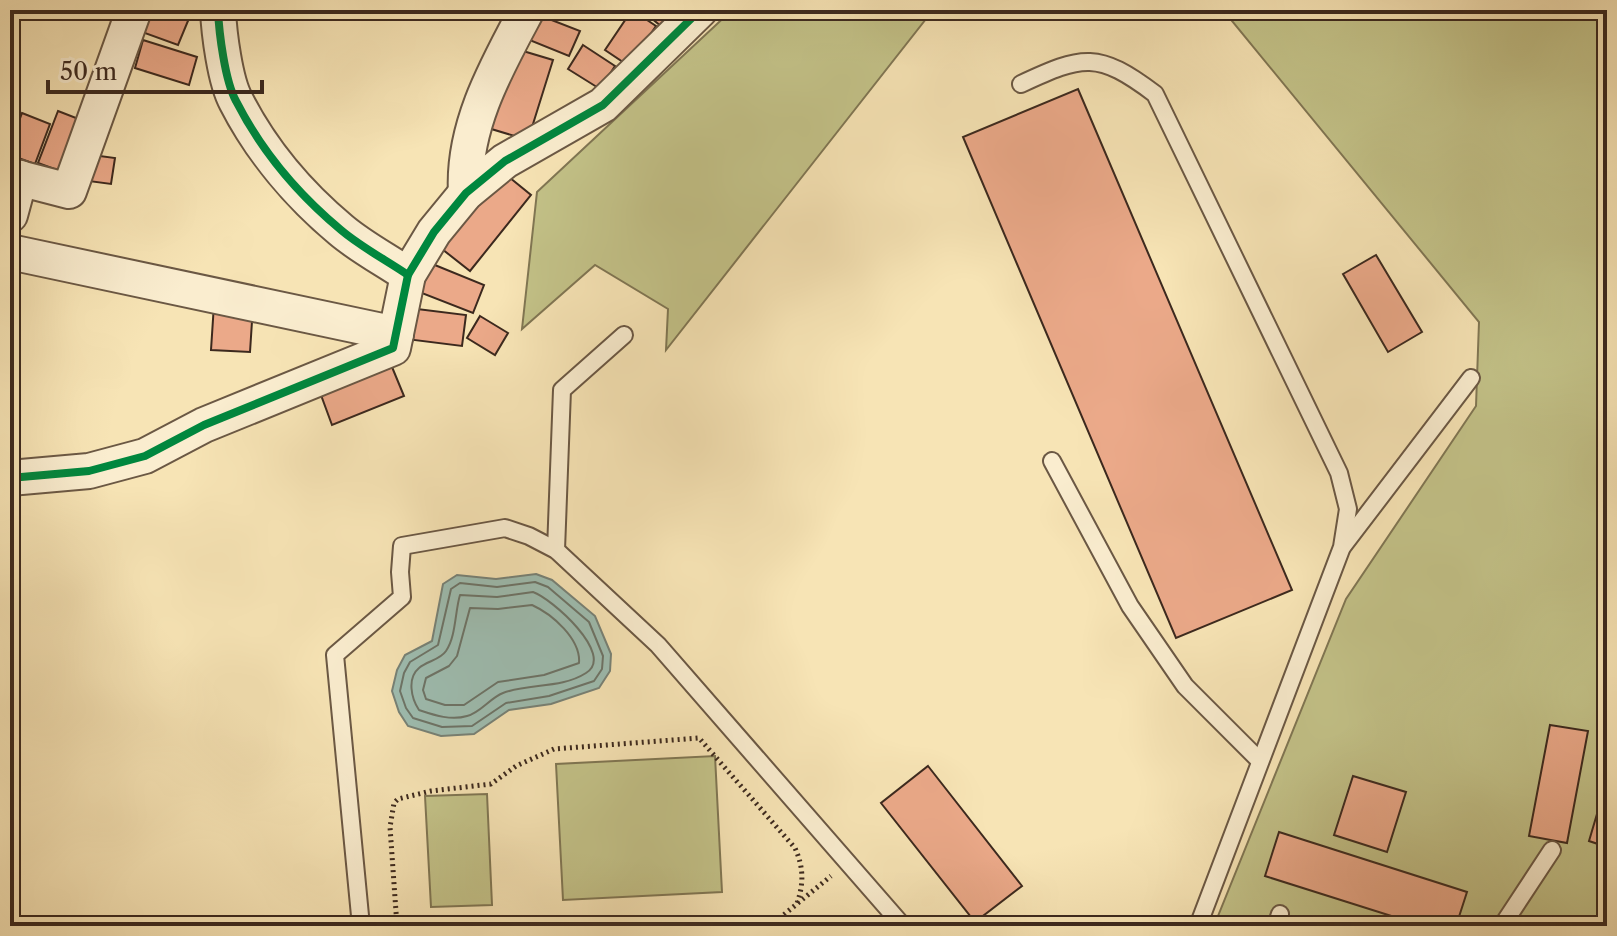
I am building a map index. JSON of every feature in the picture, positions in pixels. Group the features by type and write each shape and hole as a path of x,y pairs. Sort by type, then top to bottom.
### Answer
{"street":[{"path":"13,176 69,191 134,10"},
{"path":"218,10 219,33 234,99 279,168 343,232 408,275"},
{"path":"466,193 465,179 474,127 493,75 527,10"},
{"path":"10,478 89,471 145,456 204,425 393,348 408,275 434,232 466,193 505,161 603,105 700,10"},
{"path":"10,215 20,178 13,176"},
{"path":"10,252 396,334"}],"lane":[{"path":"1021,84 1066,63 1092,60 1126,72 1155,94 1339,473 1348,509 1342,547 1198,926"},
{"path":"556,550 562,390 624,335"},
{"path":"1342,547 1471,378"},
{"path":"1052,461 1137,617 1185,686 1260,761"},
{"path":"361,926 335,655 402,597 402,546 505,528 556,550 658,645 903,926"},
{"path":"1502,926 1552,850"}],"path":[{"path":"397,926 390,827 394,803 398,799 431,791 491,784 516,766 554,749 699,738 795,848 803,882 796,906"},
{"path":"770,926 847,862"}],"shaded area":[{"path":"732,10 933,10 666,350 668,309 595,265 522,329 537,192"},
{"path":"1223,10 1607,10 1607,926 1214,926 1346,599 1476,406 1479,322"},
{"path":"715,756 722,892 563,900 556,764"},
{"path":"487,794 492,905 431,907 425,796"}],"water":[{"path":"536,574 552,580 595,616 611,654 610,671 599,688 551,704 509,710 474,734 441,736 408,726 392,691 397,670 405,655 432,641 443,584 457,575 496,579"}],"building":[{"path":"150,10 173,10 190,16 178,45 142,32"},
{"path":"632,10 656,26 629,66 605,50"},
{"path":"641,10 673,10 661,26"},
{"path":"531,12 580,31 569,56 522,37"},
{"path":"143,40 197,57 189,85 135,68"},
{"path":"583,45 615,66 600,89 568,69"},
{"path":"513,48 553,60 528,140 488,128"},
{"path":"1078,89 1292,590 1176,638 963,137"},
{"path":"58,111 89,123 68,174 38,163"},
{"path":"22,113 50,124 35,164 10,155 10,146"},
{"path":"85,154 115,158 111,184 81,180"},
{"path":"504,173 531,195 470,271 442,249"},
{"path":"1376,255 1422,332 1388,352 1343,274"},
{"path":"425,261 484,285 473,313 414,290"},
{"path":"214,304 253,306 250,352 211,350"},
{"path":"409,308 466,315 462,346 406,339"},
{"path":"480,316 508,333 495,355 467,338"},
{"path":"392,367 404,396 332,425 321,395"},
{"path":"1550,725 1588,731 1567,843 1529,836"},
{"path":"928,766 1022,886 975,922 881,803"},
{"path":"1353,776 1406,792 1387,852 1334,835"},
{"path":"1607,780 1607,847 1589,841"},
{"path":"1279,832 1467,892 1456,926 1423,926 1265,876"}],"cycle path":[{"path":"218,10 223,57 232,92 269,154 310,202 341,230 408,275"},
{"path":"10,478 89,471 145,456 204,425 393,348 408,275 434,232 466,193 505,161 603,105 700,10"}]}
